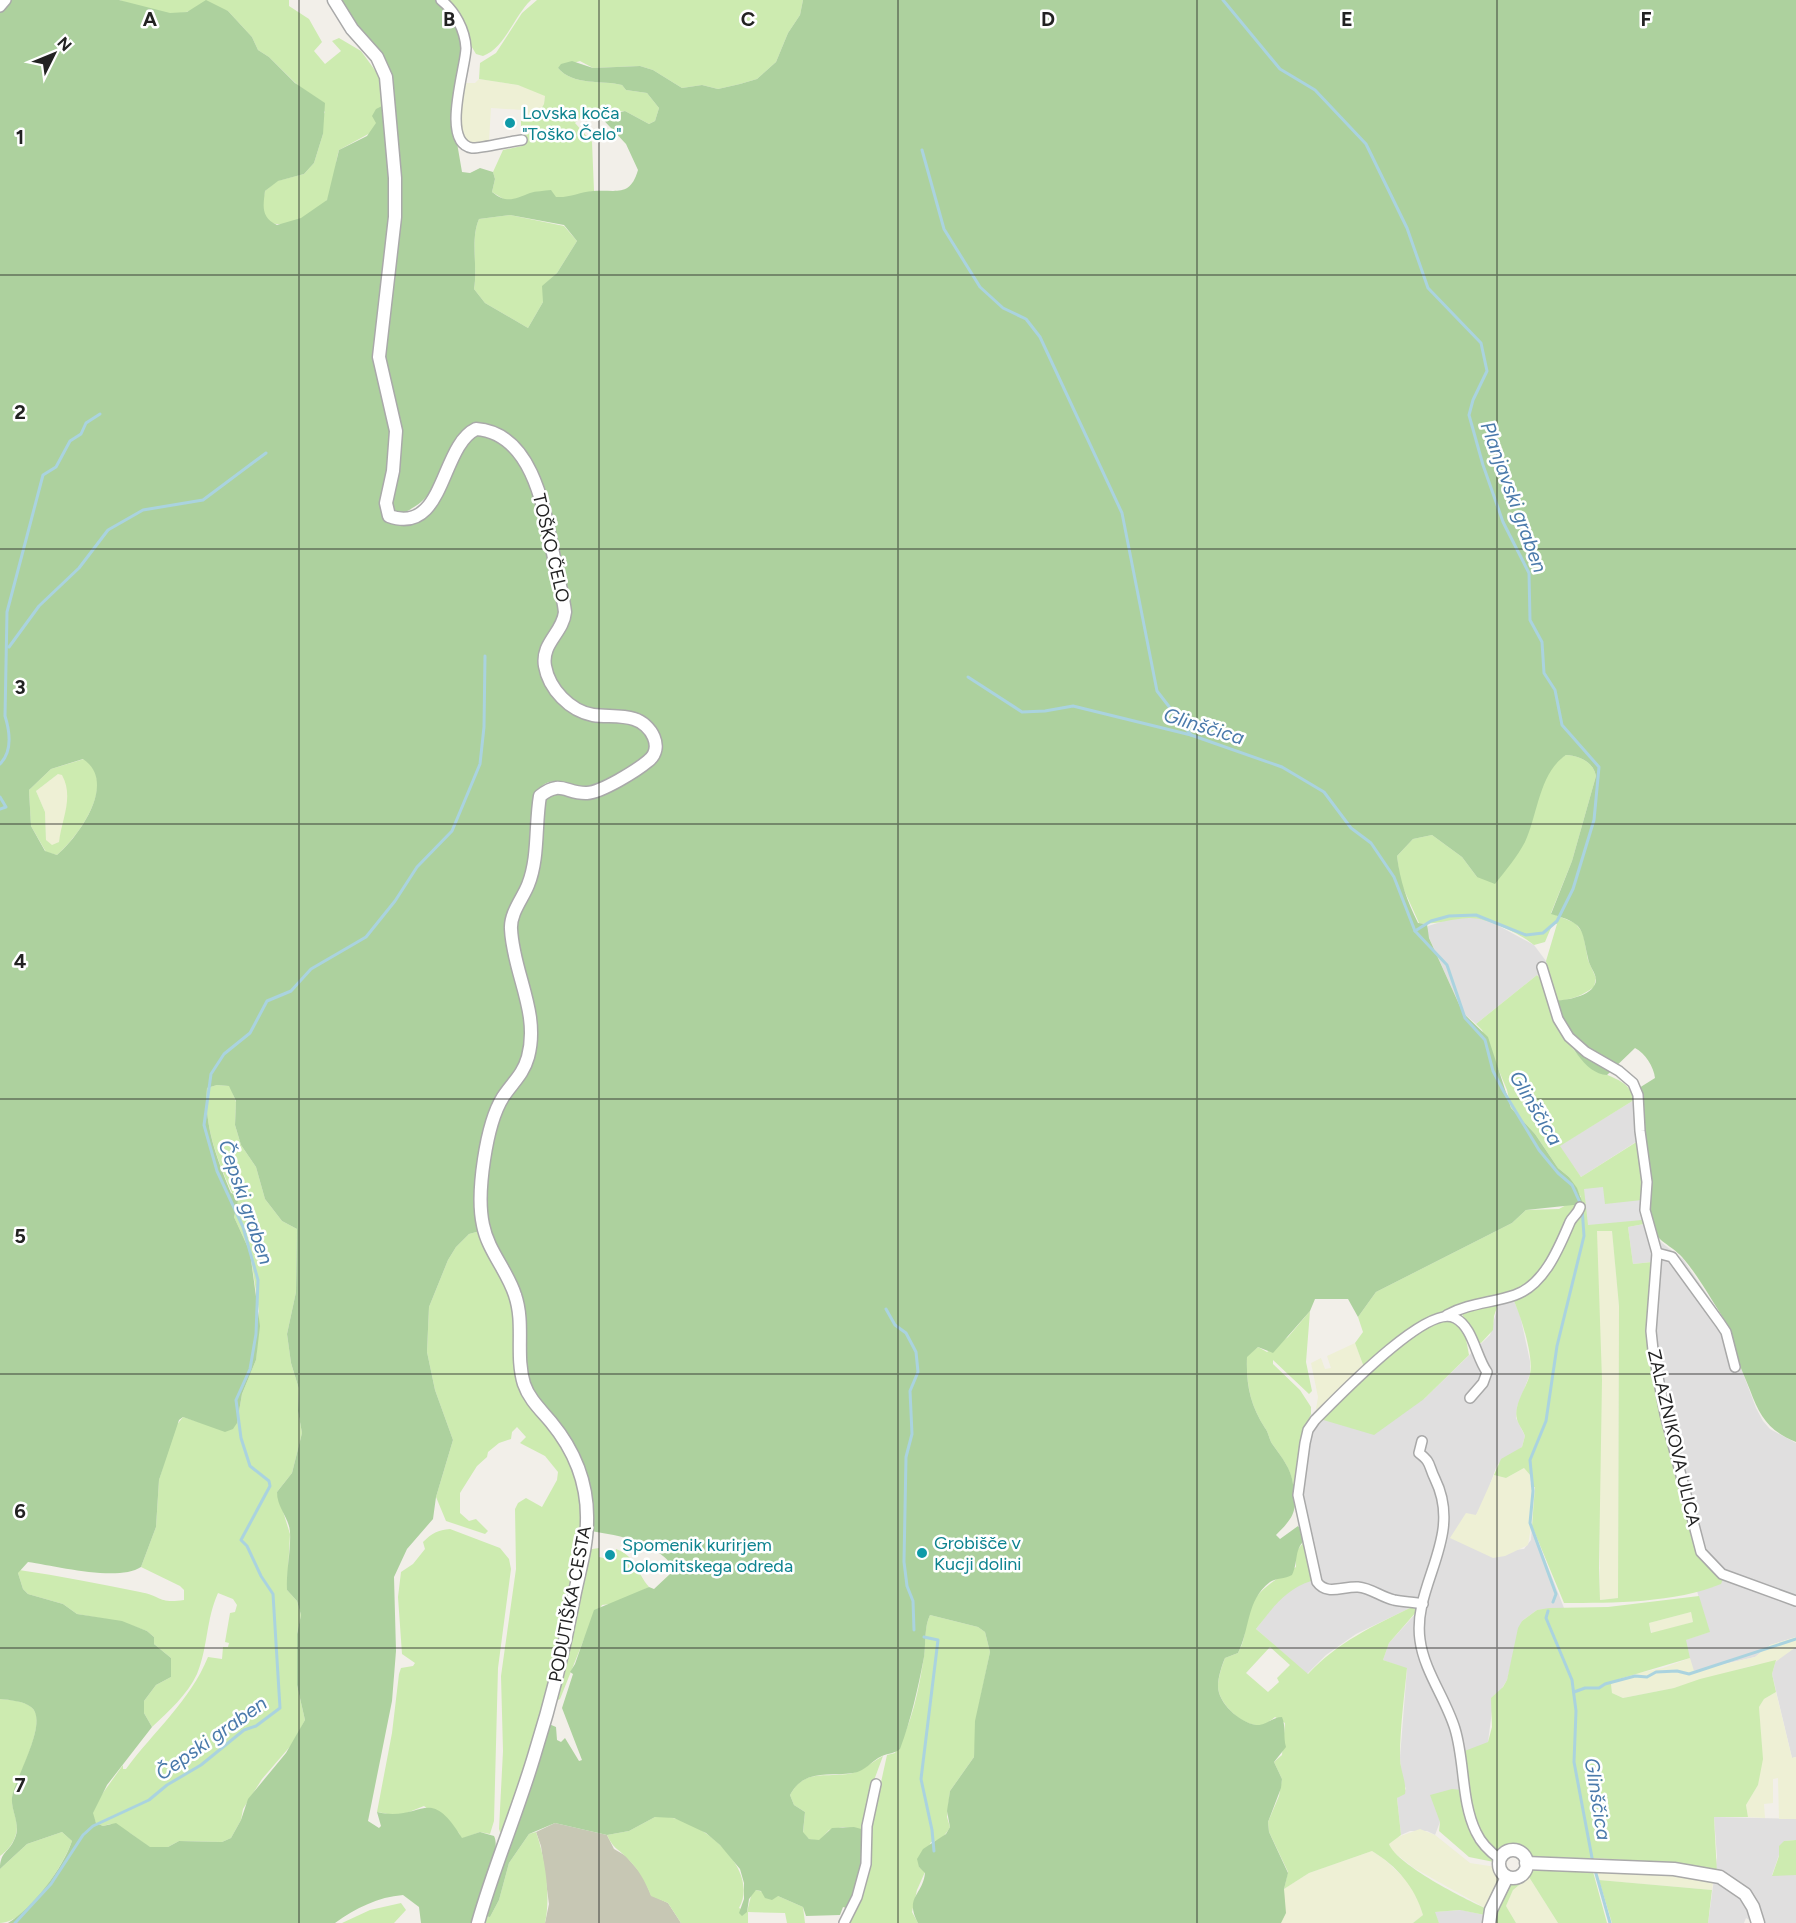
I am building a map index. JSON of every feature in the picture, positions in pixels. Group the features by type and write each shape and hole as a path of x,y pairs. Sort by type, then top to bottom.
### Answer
{"street":[{"path":"0,7 6,0"},
{"name":"TOŠKO ČELO","path":"334,0 352,29 377,57 386,77 395,178 395,217 379,357 396,431 395,454 386,503 389,516 408,519 422,513 440,493 454,452 468,433 476,429 499,435 512,446 527,467 541,494 548,520 565,612 564,622 550,641 544,654 551,685 578,710 592,715 635,719 648,727 655,740 656,749 651,759 601,788 587,793 559,787 550,788 540,796 532,871 511,927 531,1021 532,1036 528,1059"},
{"path":"441,0 457,18 466,46 455,107 458,132 463,143 470,148 478,148 497,142 522,140"},
{"name":"ZALAZNIKOVA ULICA","path":"1542,968 1558,1019 1569,1036 1586,1052 1626,1077 1633,1083 1638,1095 1640,1131 1647,1174 1645,1210 1657,1253 1651,1331 1653,1350 1665,1414 1701,1552 1722,1574 1796,1601"},
{"name":"PODUTIŠKA CESTA","path":"478,1923 536,1753 551,1699 565,1647 587,1523 587,1501 580,1468 570,1446 532,1402 524,1384 521,1367 521,1325 516,1296 507,1274 490,1248 483,1226 481,1209 488,1130 503,1097 520,1078 528,1059"},
{"path":"1423,1604 1394,1600 1368,1588 1330,1590 1320,1587 1317,1582 1311,1546 1301,1516 1298,1495 1308,1430 1315,1420 1394,1346 1427,1322 1458,1309 1514,1295 1527,1289 1556,1253 1571,1219 1580,1207"},
{"path":"1657,1253 1672,1257 1720,1323 1726,1332 1735,1367"},
{"path":"1448,1315 1460,1321 1487,1372 1484,1383 1470,1398"},
{"path":"1422,1441 1419,1453 1431,1462 1438,1485 1444,1521 1443,1536 1423,1604 1420,1640 1427,1664 1454,1726 1471,1818 1484,1845 1500,1859"},
{"path":"844,1923 857,1897 866,1864 867,1826 876,1784"},
{"path":"1512,1850 1521,1853 1526,1863 1526,1869 1520,1876 1507,1877 1500,1870 1500,1859 1512,1850"},
{"path":"1526,1863 1606,1864 1674,1869 1720,1877 1745,1894 1754,1906 1758,1923"},
{"path":"1489,1923 1491,1910 1507,1877"}],"shaded area":[{"path":"479,79 539,91 545,96 544,104 536,118 524,120 523,110 491,108 489,141 470,145 461,132 459,110 464,83 475,83"},
{"path":"58,774 62,774 68,786 68,803 59,842 52,846 46,840 45,812 36,791"},
{"path":"1472,917 1490,921 1534,945 1546,961 1548,976 1537,975 1476,1024 1463,1013 1426,931 1428,926 1447,920"},
{"path":"1634,1100 1642,1138 1581,1177 1559,1146"},
{"path":"1603,1187 1605,1204 1642,1200 1642,1220 1588,1225 1584,1189"},
{"path":"1644,1224 1650,1226 1662,1243 1683,1259 1726,1322 1733,1335 1734,1349 1756,1408 1763,1421 1770,1429 1796,1443 1796,1637 1770,1645 1755,1657 1693,1671 1685,1640 1709,1632 1697,1591 1715,1586 1723,1579 1704,1563 1697,1550 1655,1387 1652,1262 1633,1264 1628,1227"},
{"path":"1612,1230 1619,1306 1618,1598 1600,1600 1597,1231"},
{"path":"1499,1301 1514,1301 1520,1315 1530,1361 1530,1374 1517,1407 1516,1418 1525,1436 1522,1447 1497,1465 1483,1504 1476,1515 1514,1550 1524,1549 1531,1540 1532,1526 1564,1608 1537,1610 1522,1621 1507,1680 1493,1703 1488,1742 1468,1790 1440,1822 1435,1835 1427,1831 1410,1831 1401,1835 1397,1798 1406,1789 1401,1774 1400,1757 1407,1669 1383,1660 1389,1643 1417,1612 1412,1607 1356,1634 1326,1655 1307,1674 1256,1629 1281,1596 1299,1585 1303,1530 1298,1526 1296,1492 1304,1430 1311,1414 1320,1419 1424,1399 1490,1335"},
{"path":"1355,1343 1365,1370 1319,1411 1316,1409 1318,1397 1311,1363 1321,1358 1325,1369 1331,1368 1327,1356"},
{"path":"1524,1468 1531,1476 1530,1483 1535,1486 1536,1496 1528,1545 1505,1556 1493,1558 1450,1538 1466,1513 1476,1515 1494,1475 1506,1478"},
{"path":"1691,1612 1693,1622 1652,1634 1649,1623"},
{"path":"1796,1637 1796,1647 1774,1663 1754,1665 1674,1688 1623,1698 1612,1693 1611,1684 1632,1674 1663,1668 1690,1658 1694,1671 1755,1657 1770,1645"},
{"path":"1796,1647 1796,1757 1792,1758 1772,1674 1776,1660"},
{"path":"1776,1692 1792,1758 1796,1757 1796,1819 1779,1819 1778,1778 1773,1779 1773,1803 1764,1804 1765,1818 1748,1817 1746,1805 1758,1785 1762,1751 1759,1707 1764,1699"},
{"path":"1714,1817 1796,1819 1796,1840 1784,1841 1772,1875 1796,1875 1796,1923 1754,1923 1746,1918 1744,1923 1708,1923 1717,1857"},
{"path":"555,1823 607,1835 614,1849 626,1856 643,1876 651,1895 668,1903 681,1923 545,1923 549,1904 541,1846 536,1832"},
{"path":"1420,1829 1435,1835 1470,1863 1496,1867 1501,1876 1487,1909 1414,1868 1391,1850 1389,1844 1398,1837"},
{"path":"1372,1851 1384,1859 1415,1892 1423,1915 1413,1923 1281,1923 1284,1889 1309,1873"},
{"path":"1596,1868 1676,1875 1713,1882 1712,1890 1599,1880"},
{"path":"1529,1877 1558,1923 1516,1923 1506,1906 1513,1890"},
{"path":"1461,1910 1485,1915 1493,1923 1439,1923 1434,1912"}],"green space":[{"path":"0,0 119,0 170,13 187,12 206,0 228,11 252,37 258,50 269,57 295,83 325,103 323,134 314,163 304,174 278,181 265,191 264,211 268,219 277,225 301,218 327,200 339,150 367,136 376,123 372,116 376,109 386,104 390,215 379,380 392,440 381,512 387,522 400,524 423,517 444,494 461,450 475,435 493,438 508,447 520,462 536,500 559,597 560,613 557,627 541,650 545,680 572,714 583,719 631,724 640,728 648,736 653,749 631,767 604,782 581,787 551,782 540,788 536,795 531,814 528,868 507,918 524,1013 524,1057 516,1073 494,1103 481,1138 477,1170 480,1231 469,1234 456,1247 448,1260 429,1307 427,1352 435,1390 453,1440 436,1497 433,1519 407,1549 394,1577 396,1651 392,1701 368,1821 379,1828 381,1826 377,1812 392,1814 432,1808 441,1812 450,1821 462,1838 480,1832 494,1836 496,1843 493,1865 474,1923 421,1923 419,1907 403,1895 368,1904 335,1923 8,1923 37,1898 62,1863 72,1841 62,1832 27,1844 0,1869 3,1855 13,1843 17,1833 12,1798 34,1737 36,1714 28,1705 0,1699","holes":["83,759 93,769 97,781 96,794 91,808 75,835 57,855 45,851 31,826 29,790 51,769","217,1085 229,1086 236,1101 235,1125 241,1145 256,1167 265,1199 282,1221 297,1229 296,1292 287,1334 291,1363 299,1389 298,1411 302,1433 292,1473 277,1492 290,1532 287,1590 297,1601 301,1615 297,1634 297,1685 305,1720 286,1753 248,1799 241,1820 231,1838 222,1842 179,1841 168,1847 150,1847 116,1823 103,1826 96,1823 93,1813 107,1785 152,1727 144,1713 144,1701 156,1685 171,1677 171,1658 154,1644 154,1637 147,1631 122,1621 77,1614 63,1604 28,1594 23,1589 18,1573 28,1562 103,1573 131,1571 141,1567 156,1527 159,1480 179,1420 183,1417 225,1432 233,1429 237,1423 242,1394 256,1360 260,1326 250,1252 234,1217 239,1196 231,1193 216,1155 210,1129 207,1088"]},
{"path":"119,0 289,0 289,6 309,19 322,42 314,51 325,64 341,51 332,41 339,38 361,51 377,73 383,77 386,104 372,132 339,150 332,189 327,200 313,212 292,222 273,223 266,218 262,209 265,191 277,181 304,174 314,163 323,134 322,117 325,112 269,57 258,50 252,37 228,11 199,5 182,13 160,12"},
{"path":"338,0 437,0 445,5 460,33 462,53 451,108 462,172 470,173 480,168 493,172 495,179 492,192 502,198 511,199 532,192 551,190 556,197 593,191 615,191 631,185 635,179 638,170 626,144 595,111 612,114 625,111 649,124 655,121 659,108 647,93 626,90 622,85 572,78 558,68 561,64 572,61 593,68 640,66 653,70 682,88 702,85 718,89 740,84 757,79 776,62 788,33 800,15 803,0 1796,0 1796,1442 1772,1428 1762,1415 1738,1362 1726,1322 1688,1264 1657,1236 1650,1226 1639,1088 1655,1078 1651,1065 1635,1048 1607,1075 1597,1072 1579,1057 1571,1045 1549,1000 1577,997 1590,991 1596,980 1580,928 1570,921 1551,914 1572,861 1596,776 1592,767 1585,760 1566,755 1550,772 1525,842 1495,884 1477,877 1462,857 1432,835 1413,839 1397,856 1402,882 1414,915 1418,923 1427,924 1429,938 1463,1013 1488,1037 1511,1108 1535,1134 1558,1168 1569,1177 1577,1188 1583,1204 1526,1210 1512,1223 1376,1292 1358,1317 1348,1299 1315,1299 1310,1311 1273,1353 1258,1347 1247,1357 1247,1376 1252,1403 1296,1486 1291,1518 1276,1535 1280,1539 1298,1526 1307,1538 1300,1546 1292,1575 1270,1582 1257,1597 1252,1606 1238,1653 1225,1658 1218,1682 1222,1699 1231,1711 1243,1720 1256,1725 1278,1717 1282,1717 1283,1720 1286,1747 1274,1762 1282,1779 1281,1788 1268,1822 1269,1832 1288,1873 1284,1889 1286,1913 1281,1923 918,1923 913,1907 925,1873 919,1867 917,1859 923,1849 946,1834 950,1827 947,1811 950,1791 974,1757 975,1721 990,1652 985,1632 978,1627 930,1615 917,1692 900,1749 878,1758 858,1772 810,1777 796,1786 790,1795 794,1805 805,1812 803,1832 809,1839 819,1840 832,1828 854,1827 865,1830 865,1853 849,1909 843,1907 840,1915 806,1916 803,1907 778,1896 772,1900 765,1898 761,1891 756,1890 749,1899 747,1912 742,1916 739,1913 744,1899 744,1883 740,1869 720,1845 706,1833 674,1818 655,1817 629,1831 607,1835 555,1823 529,1834 509,1863 499,1900 490,1917 484,1916 549,1724 556,1727 557,1740 561,1742 565,1738 579,1761 582,1760 562,1708 573,1674 570,1672 594,1610 649,1587 654,1589 670,1574 673,1566 646,1545 591,1531 593,1510 589,1488 536,1400 527,1380 525,1338 486,1222 485,1199 493,1129 506,1101 524,1080 533,1061 536,1027 516,925 546,796 553,792 587,798 650,766 662,751 662,739 655,728 602,715 575,705 564,696 552,677 550,668 554,648 568,627 567,599 552,515 544,490 517,447 503,432 490,426 470,425 458,437 450,450 434,487 426,498 397,515 391,509 398,476 402,432 383,353 393,93 388,66 379,51 360,33","holes":["510,215 564,225 577,241 557,273 542,286 543,302 528,328 485,303 474,289 475,236 479,219"]},
{"path":"444,0 531,0 497,46 483,56 476,54"},
{"path":"537,0 803,0 800,15 788,33 776,62 757,79 740,84 718,89 702,85 682,88 653,70 640,66 593,68 580,61 558,68 572,78 622,85 626,90 647,93 659,108 655,121 649,124 625,111 584,114 575,123 592,142 594,191 566,198 505,200 492,192 495,179 493,172 503,150 522,146 526,136 521,131 521,121 536,118 544,104 545,96 518,85 479,79 480,63 496,53 522,13"},
{"path":"510,215 564,226 577,241 557,273 543,286 543,302 528,328 485,303 474,289 475,236 479,219"},
{"path":"1566,755 1580,758 1589,763 1596,776 1572,861 1551,913 1575,923 1583,933 1588,960 1596,978 1594,987 1579,996 1567,1000 1550,1000 1565,1035 1581,1059 1594,1069 1622,1082 1631,1092 1634,1100 1560,1146 1581,1177 1638,1141 1643,1163 1644,1224 1628,1227 1633,1264 1652,1262 1648,1310 1697,1550 1704,1563 1723,1579 1721,1584 1703,1590 1664,1598 1623,1602 1564,1603 1532,1526 1535,1487 1531,1487 1531,1476 1524,1468 1506,1478 1494,1475 1501,1459 1522,1447 1525,1436 1516,1414 1531,1367 1529,1348 1514,1301 1499,1301 1494,1316 1493,1330 1481,1343 1476,1342 1459,1308 1436,1315 1365,1370 1355,1343 1363,1332 1358,1317 1376,1292 1512,1223 1526,1210 1559,1209 1581,1197 1569,1177 1558,1168 1535,1134 1511,1108 1507,1090 1482,1030 1476,1024 1537,975 1551,989 1546,961 1557,924 1553,923 1545,942 1534,945 1503,927 1476,918 1419,923 1400,881 1397,856 1413,839 1432,835 1462,857 1477,877 1556,761","holes":["1597,1231 1612,1231 1619,1306 1618,1598 1600,1600 1602,1380"]},
{"path":"84,759 94,769 97,781 92,808 75,835 57,855 46,852 31,826 29,790 51,769","holes":["58,774 62,775 67,791 66,808 59,842 52,845 46,840 45,812 36,791"]},
{"path":"217,1085 230,1086 236,1102 235,1125 241,1145 256,1167 265,1199 282,1221 297,1229 296,1292 287,1334 291,1363 299,1389 298,1411 302,1433 292,1473 277,1492 290,1534 287,1590 297,1601 301,1615 297,1634 297,1685 305,1720 293,1743 262,1779 243,1809 241,1820 231,1838 222,1842 179,1841 168,1847 149,1847 130,1833 110,1824 103,1826 96,1823 92,1813 100,1797 123,1765 123,1769 126,1769 182,1702 208,1657 222,1659 223,1647 228,1647 229,1643 225,1642 230,1613 235,1612 237,1605 233,1599 218,1593 197,1674 183,1696 152,1727 144,1713 144,1701 156,1685 171,1677 171,1658 154,1644 154,1637 147,1631 122,1622 77,1614 63,1604 28,1594 23,1589 18,1573 19,1570 80,1580 147,1594 164,1600 184,1600 184,1590 180,1586 141,1567 156,1527 159,1480 175,1427 183,1417 205,1424 237,1423 242,1394 256,1360 259,1311 250,1252 234,1217 237,1194 232,1193 221,1168 208,1116 207,1088"},
{"path":"480,1231 506,1281 579,1482 583,1529 547,1700 503,1832 499,1829 503,1751 501,1676 516,1569 515,1509 518,1503 526,1498 542,1507 557,1480 558,1472 545,1456 520,1443 526,1437 517,1427 512,1432 511,1439 499,1443 488,1452 487,1457 477,1466 460,1493 460,1513 469,1521 476,1519 488,1531 485,1534 446,1521 436,1497 453,1440 435,1390 427,1352 429,1307 448,1260 456,1247 469,1234"},
{"path":"1310,1311 1306,1362 1312,1391 1309,1394 1273,1360 1273,1364 1300,1390 1311,1407 1311,1414 1304,1430 1296,1486 1293,1485 1288,1468 1272,1443 1252,1402 1247,1376 1247,1356 1258,1347 1267,1352 1288,1337"},
{"path":"1450,1318 1465,1334 1469,1355 1424,1399 1374,1435 1320,1419 1382,1359 1414,1334"},
{"path":"450,1529 500,1548 509,1559 511,1569 498,1668 494,1821 490,1834 480,1832 461,1839 459,1833 424,1806 399,1816 377,1812 392,1733 399,1674 401,1668 413,1666 415,1663 402,1654 398,1597 401,1572 413,1564 425,1549 423,1542 426,1539 435,1532"},
{"path":"1307,1538 1313,1576 1311,1581 1293,1589 1286,1595 1256,1629 1308,1674 1331,1653 1357,1636 1412,1607 1417,1611 1389,1643 1383,1660 1407,1668 1400,1758 1405,1794 1397,1798 1401,1835 1389,1844 1405,1862 1418,1871 1448,1890 1487,1909 1485,1915 1460,1910 1435,1912 1439,1923 1413,1923 1423,1915 1410,1886 1397,1870 1372,1851 1309,1873 1284,1889 1288,1872 1269,1832 1268,1822 1279,1796 1282,1779 1274,1762 1282,1755 1285,1723 1275,1717 1262,1725 1255,1725 1240,1719 1222,1700 1218,1686 1225,1658 1238,1653 1241,1648 1247,1617 1254,1600 1266,1587 1296,1567 1296,1552","holes":["1270,1647 1290,1665 1277,1678 1279,1682 1268,1692 1246,1673"]},
{"path":"599,1548 599,1557 613,1560 616,1549 623,1552 636,1565 649,1587 618,1603 602,1605 584,1639 560,1699 554,1702 586,1550"},
{"path":"1699,1596 1710,1632 1686,1640 1690,1658 1619,1679 1611,1684 1612,1693 1623,1698 1674,1688 1776,1660 1772,1674 1776,1692 1764,1699 1759,1707 1763,1759 1758,1785 1746,1805 1748,1817 1714,1817 1717,1874 1671,1865 1623,1860 1528,1859 1516,1848 1506,1849 1499,1854 1481,1837 1472,1814 1462,1752 1488,1742 1492,1727 1491,1698 1507,1680 1518,1628 1522,1621 1537,1610 1608,1607","holes":["1691,1612 1693,1622 1651,1633 1649,1623"]},
{"path":"930,1615 978,1627 985,1632 990,1652 978,1710 974,1757 950,1791 947,1817 950,1827 942,1837 931,1842 919,1867 925,1872 917,1890 912,1912 918,1923 846,1923 869,1837 887,1755 895,1753 906,1731 914,1706"},
{"path":"0,1699 21,1702 30,1706 36,1714 37,1722 33,1742 12,1799 17,1824 16,1834 10,1847 0,1856"},
{"path":"883,1756 873,1783 865,1830 843,1827 829,1830 819,1841 809,1839 803,1833 805,1812 794,1805 790,1795 796,1786 810,1777 853,1773"},
{"path":"1452,1789 1462,1790 1466,1814 1495,1859 1494,1862 1469,1857 1439,1831 1440,1822 1430,1795"},
{"path":"655,1817 671,1817 686,1822 701,1830 727,1852 742,1879 744,1894 739,1908 747,1912 752,1892 756,1890 778,1896 803,1907 805,1923 787,1923 785,1913 748,1912 748,1923 681,1923 668,1903 651,1896 639,1872 614,1846 607,1835 629,1831"},
{"path":"62,1832 72,1841 53,1877 33,1903 22,1913 11,1920 0,1923 0,1869 27,1844"},
{"path":"536,1832 546,1877 545,1923 482,1923 484,1916 490,1917 499,1900 509,1863 529,1834"},
{"path":"1796,1840 1796,1875 1772,1876 1779,1856 1779,1846 1784,1841"},
{"path":"1535,1868 1592,1868 1607,1923 1558,1923 1529,1877 1513,1890 1506,1906 1516,1923 1493,1923 1509,1880 1516,1880"},
{"path":"1599,1880 1712,1890 1708,1923 1612,1923"},
{"path":"401,1903 406,1910 394,1923 342,1923 370,1910"}],"waterway":[{"name":"Planjavski graben","path":"1223,0 1280,69 1315,90 1366,144 1407,228 1428,288 1481,343 1487,371 1473,400 1469,415 1503,522 1529,573 1530,620 1542,642 1544,673 1555,690 1562,725 1599,767 1594,820 1573,889 1557,921 1543,933 1526,935 1476,915 1449,916 1431,921 1415,931"},
{"path":"922,150 944,229 980,287 1003,308 1026,319 1040,337 1122,513 1157,691 1191,735"},
{"path":"0,764 9,747 5,716 7,612 43,475 56,467 70,441 81,434 86,423 100,414"},
{"path":"9,647 39,606 79,568 108,530 143,510 203,500 266,453"},
{"name":"Čepski graben","path":"15,1923 51,1884 83,1835 93,1826 149,1800 167,1785 201,1765 244,1730 256,1726 280,1708 273,1594 261,1576 247,1546 241,1540 270,1486 269,1481 250,1466 241,1438 236,1400 250,1369 256,1334 258,1280 243,1227 217,1171 204,1125 211,1074 224,1054 250,1033 267,1001 291,991 311,969 366,937 395,901 417,867 452,831 480,764 484,727 485,656"},
{"name":"Glinščica","path":"968,677 1022,712 1073,706 1191,735 1282,767 1324,792 1351,828 1371,843 1394,877 1415,931 1447,965 1465,1018 1485,1040 1493,1071 1504,1092 1539,1150 1558,1173 1572,1185 1582,1207 1584,1236 1557,1346 1546,1421 1530,1460 1533,1491 1530,1523 1556,1594 1553,1602"},
{"path":"0,797 6,807 0,809"},
{"path":"886,1309 895,1325 906,1333 916,1352 918,1372 910,1391 912,1434 906,1457 904,1562 907,1586 913,1601 914,1630"},
{"name":"Glinščica","path":"1548,1611 1546,1618 1572,1680 1576,1711 1574,1762 1593,1863"},
{"path":"924,1637 938,1640 921,1779 934,1851"},
{"path":"1574,1692 1585,1688 1599,1688 1605,1684 1635,1676 1647,1677 1656,1672 1677,1671 1689,1674 1796,1639"},
{"name":"Glinščica","path":"1595,1870 1610,1923"}],"place":[{"name":"Lovska koča \"Toško Čelo\"","path":"510,123"},
{"name":"Grobišče v Kucji dolini","path":"922,1553"},
{"name":"Spomenik kurirjem Dolomitskega odreda","path":"610,1555"}]}
